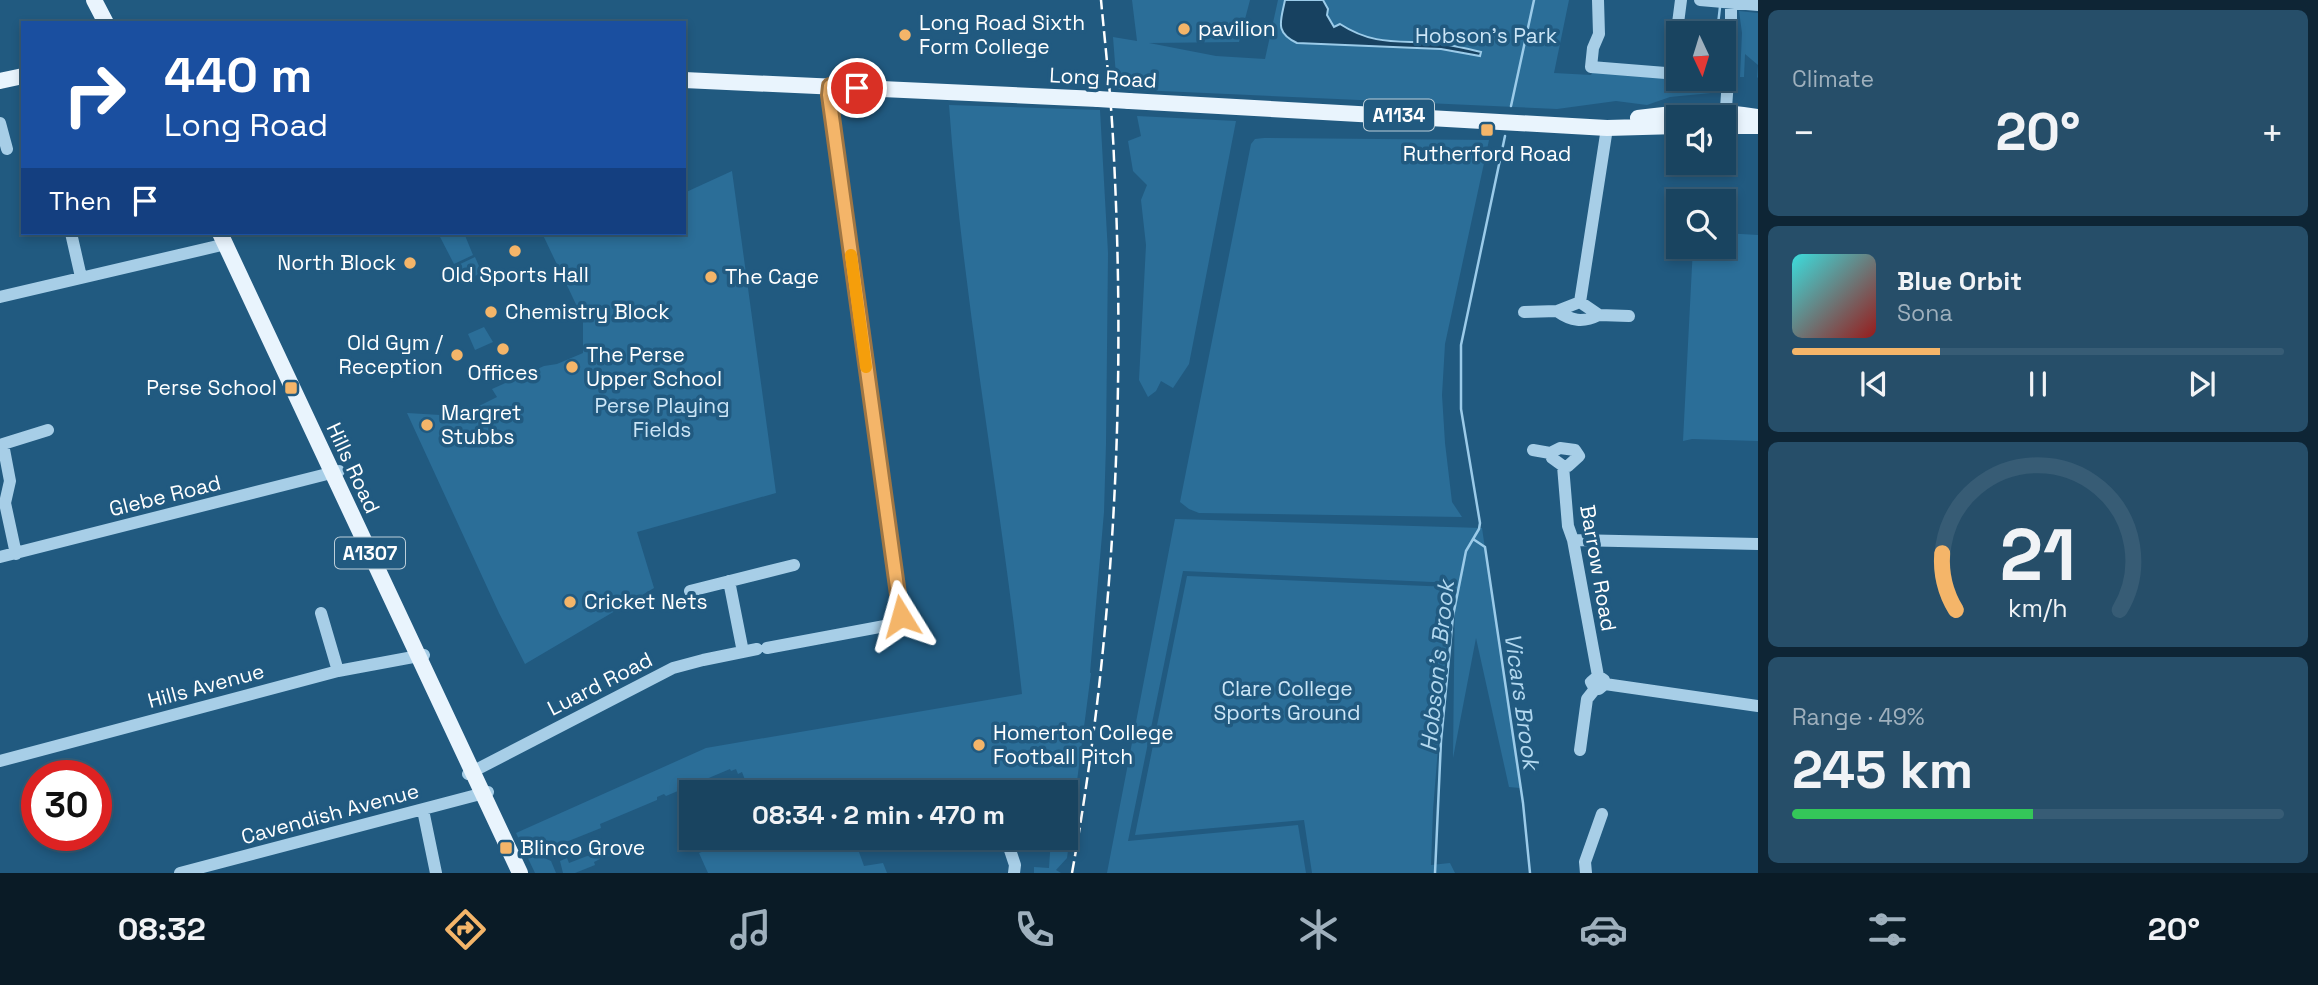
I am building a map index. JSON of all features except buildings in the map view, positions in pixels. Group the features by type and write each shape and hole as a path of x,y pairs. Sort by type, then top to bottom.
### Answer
{"main road":[{"path":"94,0 105,21"},
{"path":"0,81 21,76"},
{"name":"Long Road","path":"686,80 1098,99 1607,128 1666,126"},
{"name":"Long Road","path":"1520,122 1616,121 1666,114"},
{"name":"Long Road","path":"1736,120 1758,117"},
{"name":"Long Road","path":"1736,123 1758,126"},
{"name":"Hills Road","path":"223,238 422,656 470,774 485,793 520,873"}],"street":[{"path":"1598,0 1599,34 1593,48 1591,67 1666,73"},
{"path":"1678,21 1681,0"},
{"path":"1700,0 1758,5"},
{"path":"1725,105 1731,1"},
{"name":"Luard Road","path":"470,774 673,668 895,623 900,619 830,86"},
{"path":"0,123 8,149"},
{"path":"1580,302 1607,128"},
{"path":"71,235 81,277"},
{"path":"0,297 223,238"},
{"path":"1524,312 1557,311 1580,302"},
{"path":"1580,302 1599,314"},
{"path":"1557,311 1571,320 1585,320 1599,314 1629,316"},
{"path":"16,554 5,503 10,481 1,445 49,429"},
{"path":"1533,450 1550,453 1556,449 1567,448 1585,457 1569,466 1563,466 1552,458 1550,453"},
{"name":"Barrow Road","path":"1563,466 1568,526 1599,683"},
{"name":"Glebe Road","path":"0,557 336,472"},
{"path":"1573,541 1758,544"},
{"path":"690,590 793,565"},
{"path":"729,582 743,652"},
{"path":"321,613 338,671"},
{"name":"Hills Avenue","path":"0,761 338,671 422,656"},
{"path":"1580,750 1587,699 1599,683 1758,706"},
{"name":"Cavendish Avenue","path":"180,873 485,793"},
{"path":"423,810 436,873"},
{"path":"1586,873 1586,862 1602,814"},
{"path":"1010,850 1015,865 1014,873"}],"green space":[{"name":"Hobson's Park","path":"1132,0 1250,0 1239,42 1149,43 1216,56 1265,59 1278,0 1569,0 1554,73 1591,75 1593,71 1666,77 1666,91 1711,93 1670,97 1647,105 1616,101 1557,109 1117,89 1113,37 1137,41"},
{"path":"1739,11 1758,13 1758,65 1745,54 1744,77 1740,77 1742,33"},
{"path":"949,105 1100,110 1108,253 1104,512 1091,673 1077,780 745,780 742,772 738,774 736,769 730,769 704,780 679,780 679,791 657,797 657,800 600,824 601,828 561,844 564,851 553,856 542,851 540,856 551,861 556,873 535,873 516,833 706,748 1022,694 955,179"},
{"path":"1137,116 1236,121 1189,364 1173,388 1161,381 1156,391 1148,397 1139,380 1146,245 1141,200 1147,185 1133,171 1128,141 1141,136"},
{"path":"1255,139 1489,140 1445,344 1442,395 1445,443 1452,502 1462,517 1199,513 1180,502 1251,144"},
{"name":"Perse Playing Fields","path":"732,171 776,493 637,532 654,588 525,664 407,413 440,415 445,406 469,411 497,397 492,389 544,366 557,364 583,353 583,319 543,235 686,235 686,192"},
{"path":"1736,234 1758,235 1758,441 1683,441 1692,259 1736,259"},
{"path":"439,235 465,235 473,255 454,264"},
{"path":"475,257 482,273 463,281 456,266"},
{"path":"484,327 493,342 475,350 468,334"},
{"path":"1175,519 1482,528 1520,788 1509,787 1476,638 1453,758 1455,583 1183,571 1128,841 1298,825 1306,873 1107,873"},
{"name":"Clare College Sports Ground","path":"1187,576 1451,587 1431,865 1450,863 1455,873 1312,873 1304,820 1135,835"},
{"path":"608,848 611,855 604,858 602,853 598,854 600,859 594,862 595,865 575,873 563,873 560,861 567,858 569,863"},
{"path":"706,850 858,850 864,866 883,863 887,873 708,873 699,853"},
{"path":"1050,850 1068,850 1067,858 1056,870 1061,873 1034,873 1034,867 1049,868"}],"shaded area":[{"path":"1285,0 1323,0 1334,27 1340,24 1366,37 1448,45 1481,52 1480,56 1441,49 1297,43 1282,30"}],"waterway":[{"name":"Hobson's Brook","path":"1511,106 1534,0"},
{"path":"1718,21 1720,7"},
{"name":"Hobson's Brook","path":"1435,873 1441,741 1453,616 1466,551 1480,523 1461,409 1461,345 1505,136"},
{"name":"Vicars Brook","path":"1473,539 1485,547 1523,803 1530,873"}],"railway":[{"path":"1072,873 1098,696 1107,607 1117,428 1114,159 1101,0"}],"slow traffic":[{"path":"851,255 866,367"}],"place":[{"name":"pavilion","path":"1184,29"},
{"name":"Long Road Sixth Form College","path":"905,35"},
{"name":"Rutherford Road","path":"1487,130"},
{"name":"Old Sports Hall","path":"515,251"},
{"name":"North Block","path":"410,263"},
{"name":"The Cage","path":"711,277"},
{"name":"Chemistry Block","path":"491,312"},
{"name":"Offices","path":"503,349"},
{"name":"Old Gym / Reception","path":"457,355"},
{"name":"The Perse Upper School","path":"572,367"},
{"name":"Perse School","path":"291,388"},
{"name":"Margret Stubbs","path":"427,425"},
{"name":"Cricket Nets","path":"570,602"},
{"name":"Homerton College Football Pitch","path":"979,745"},
{"name":"Blinco Grove","path":"506,848"}],"route":[{"path":"857,88 830,86 829,95 901,616"}]}
